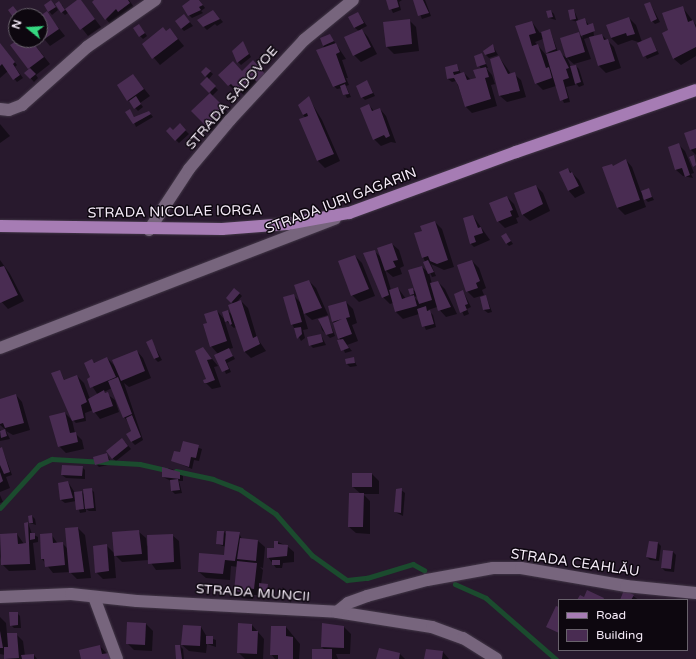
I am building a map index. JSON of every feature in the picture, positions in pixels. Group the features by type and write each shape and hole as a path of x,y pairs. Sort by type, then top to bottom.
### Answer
{"main road":[{"name":"STRADA IURI GAGARIN","path":"349,213 696,90"},
{"name":"STRADA NICOLAE IORGA","path":"0,226 149,230 222,229 273,225 349,213"}],"street":[{"path":"0,109 9,110 22,105 87,47 154,0"},
{"name":"STRADA SADOVOE","path":"149,230 189,169 230,120 304,40 353,0"},
{"name":"STRADA IURI GAGARIN","path":"0,348 349,213"},
{"name":"STRADA CEAHLĂU","path":"337,612 348,604 367,596 427,580 493,568 521,568 626,586 696,594"},
{"name":"STRADA MUNCII","path":"0,597 46,593 304,612 337,612 432,627 463,638 496,659"},
{"path":"94,596 117,659"}],"building":[{"path":"51,0 56,7 48,12 48,8 46,8 44,5"},
{"path":"77,0 81,0 95,19 80,30 65,9"},
{"path":"94,0 128,0 130,3 118,12 116,9 105,20 92,2"},
{"path":"190,0 199,0 203,5 199,7 201,10 188,16 182,6"},
{"path":"386,0 397,0 399,7 389,10"},
{"path":"413,0 423,0 429,13 418,16"},
{"path":"59,1 65,10 61,13 55,4"},
{"path":"650,2 657,19 651,22 644,4"},
{"path":"683,6 688,22 693,20 696,28 696,47 673,59 662,33 668,30 662,13"},
{"path":"574,9 576,19 570,20 568,10"},
{"path":"213,10 220,19 203,27 197,20"},
{"path":"551,10 553,17 548,18 546,11"},
{"path":"48,12 59,29 48,37"},
{"path":"358,12 364,23 354,28 348,17"},
{"path":"184,14 190,22 181,29 175,21"},
{"path":"629,17 635,34 627,36 626,33 611,38 606,25"},
{"path":"585,18 587,25 593,23 595,31 581,36 576,21"},
{"path":"410,19 412,44 386,47 383,22"},
{"path":"532,21 536,33 529,35 532,46 538,44 546,68 549,67 552,78 535,84 515,26"},
{"path":"139,24 145,33 139,37 133,28"},
{"path":"163,27 166,31 170,28 178,39 152,59 142,44"},
{"path":"362,29 371,47 353,56 344,37"},
{"path":"550,29 556,49 546,53 541,32"},
{"path":"579,32 585,52 566,58 560,38"},
{"path":"330,34 334,41 323,46 320,38"},
{"path":"602,34 604,40 608,39 615,61 598,66 589,37"},
{"path":"651,37 657,51 643,57 637,43"},
{"path":"243,41 249,54 237,63 232,51"},
{"path":"0,43 15,62 13,64 20,75 13,80 2,64 0,66"},
{"path":"336,43 340,52 336,54 346,82 333,87 316,50"},
{"path":"493,44 495,52 485,55 483,51"},
{"path":"12,48 37,48 44,57 28,69"},
{"path":"560,50 569,68 566,69 569,78 563,80 568,98 560,101 546,54"},
{"path":"482,53 486,64 477,67 474,56"},
{"path":"499,56 508,74 515,72 520,91 499,96 490,59"},
{"path":"253,60 265,74 257,82 253,78 238,91 231,84 228,86 218,75 233,61 242,71"},
{"path":"457,64 459,71 453,72 454,75 464,72 467,80 476,78 473,70 486,67 489,77 485,78 491,99 465,107 458,85 454,78 447,79 445,67"},
{"path":"576,65 581,82 575,84 570,66"},
{"path":"206,67 211,71 205,77 201,72"},
{"path":"30,68 36,74 30,79 24,73"},
{"path":"133,74 144,89 127,101 117,85"},
{"path":"207,77 216,86 209,93 200,84"},
{"path":"367,80 373,93 361,98 356,86"},
{"path":"345,84 349,94 343,95 340,86"},
{"path":"210,93 225,108 206,126 191,111"},
{"path":"136,96 141,104 134,109 129,101"},
{"path":"309,96 334,154 317,161 299,119 308,116 307,113 303,115 298,105"},
{"path":"369,104 372,111 380,108 390,136 386,138 384,135 373,140 360,108"},
{"path":"130,109 134,117 149,111 151,114 133,124 125,112"},
{"path":"180,123 186,130 175,141 166,131 170,127 173,130"},
{"path":"696,129 696,148 690,150 684,133"},
{"path":"679,143 690,175 685,177 682,168 675,170 668,147"},
{"path":"694,155 696,165 693,167 689,157"},
{"path":"626,159 640,200 617,208 602,167 612,164 613,166"},
{"path":"568,168 570,173 572,172 579,186 568,191 559,172"},
{"path":"536,185 543,204 522,215 514,193"},
{"path":"649,188 652,197 644,200 641,191"},
{"path":"507,196 513,210 510,211 512,216 497,222 489,203"},
{"path":"473,215 478,228 481,227 483,233 474,236 476,242 470,244 463,218"},
{"path":"435,221 448,260 437,264 430,261 428,256 422,258 414,233 422,231 420,226"},
{"path":"506,233 511,241 506,244 501,236"},
{"path":"392,243 398,260 393,261 396,267 385,271 377,248"},
{"path":"375,250 389,295 382,298 363,253"},
{"path":"355,255 369,289 351,296 338,261"},
{"path":"428,260 434,272 428,274 423,262"},
{"path":"472,260 480,281 476,283 478,288 466,292 457,265"},
{"path":"4,266 18,295 0,303 0,267"},
{"path":"422,266 432,300 419,304 408,270"},
{"path":"309,280 322,308 304,314 294,285"},
{"path":"438,281 451,307 438,311 430,283"},
{"path":"398,287 402,299 414,295 417,306 395,312 389,290"},
{"path":"234,288 240,293 231,303 226,298"},
{"path":"413,288 414,294 410,295 408,289"},
{"path":"463,290 468,304 465,305 467,310 460,313 454,294"},
{"path":"294,294 302,322 291,325 283,297"},
{"path":"486,295 490,309 483,310 480,297"},
{"path":"241,300 253,338 257,336 260,344 244,352 228,305"},
{"path":"346,301 350,317 346,318 352,334 338,339 333,323 342,319 332,322 328,306"},
{"path":"426,306 427,311 430,310 434,324 422,327 417,309"},
{"path":"217,310 227,341 210,347 203,324 207,323 204,314"},
{"path":"228,310 232,324 230,325 228,321 225,322 222,312"},
{"path":"328,316 333,333 326,335 318,319"},
{"path":"301,327 302,334 297,339 294,328"},
{"path":"321,334 323,342 309,346 307,337"},
{"path":"152,339 159,357 154,359 146,342"},
{"path":"343,339 349,348 341,351 337,340"},
{"path":"203,347 212,359 207,360 215,380 207,383 204,383 203,380 206,379 195,351"},
{"path":"229,348 233,356 225,360 229,369 222,372 214,355"},
{"path":"137,350 145,371 121,381 112,360"},
{"path":"107,357 116,377 90,388 87,379 90,377 84,363 92,359 94,363"},
{"path":"354,357 355,363 346,364 345,359"},
{"path":"60,370 64,380 77,375 87,402 81,405 84,418 72,421 51,373"},
{"path":"118,377 132,414 123,418 108,381"},
{"path":"104,390 105,393 108,392 113,406 93,413 88,399"},
{"path":"16,394 24,423 5,428 3,423 0,424 0,399"},
{"path":"65,412 70,433 76,432 78,442 58,447 49,416"},
{"path":"132,415 141,437 131,442 126,434 131,431 126,418"},
{"path":"5,429 7,436 1,438 0,431"},
{"path":"122,438 128,446 112,459 106,451"},
{"path":"183,441 199,445 196,458 191,457 189,467 171,461 174,451 180,452"},
{"path":"2,447 10,472 4,474 0,465 0,448"},
{"path":"107,453 109,461 95,465 93,457"},
{"path":"62,465 83,466 82,476 61,475"},
{"path":"162,467 180,472 180,479 162,477"},
{"path":"0,472 3,481 0,483"},
{"path":"352,473 372,473 372,487 352,487"},
{"path":"178,479 180,490 171,491 170,480"},
{"path":"68,481 73,498 60,500 58,483"},
{"path":"92,488 94,508 85,509 83,489"},
{"path":"402,488 401,513 394,512 396,489"},
{"path":"82,491 84,509 76,510 74,492"},
{"path":"349,493 364,493 363,527 348,527"},
{"path":"32,515 33,523 29,523 28,516"},
{"path":"28,522 30,564 1,565 0,534 17,533 18,544 26,543 24,523"},
{"path":"78,527 84,572 69,573 65,528"},
{"path":"139,530 142,554 114,556 112,532"},
{"path":"217,531 224,531 223,545 216,544"},
{"path":"226,531 240,532 235,561 225,560 223,574 198,572 199,553 224,555"},
{"path":"30,533 35,533 35,539 30,540"},
{"path":"52,533 53,543 63,542 65,565 45,567 44,559 41,559 40,534"},
{"path":"173,534 174,562 148,564 147,535"},
{"path":"240,538 258,540 256,561 237,559"},
{"path":"274,541 278,541 278,544 288,545 287,556 267,558 267,548 274,548"},
{"path":"649,541 658,542 656,559 646,557"},
{"path":"107,544 109,571 95,573 93,546"},
{"path":"663,550 673,551 671,569 661,568"},
{"path":"272,560 280,560 280,565 272,565"},
{"path":"237,561 257,563 254,589 247,588 247,593 234,591"},
{"path":"259,583 268,584 267,592 259,592"},
{"path":"587,590 604,598 578,599 580,595 584,597"},
{"path":"624,590 634,595 632,599 620,599"},
{"path":"556,606 558,607 558,633 546,627"},
{"path":"9,612 18,612 18,625 10,626"},
{"path":"127,622 146,623 145,645 126,644"},
{"path":"238,623 252,624 252,631 258,631 257,654 237,653"},
{"path":"322,623 344,626 344,648 321,647"},
{"path":"183,625 201,626 200,646 181,645"},
{"path":"271,626 286,626 286,636 293,637 293,659 278,659 278,655 270,655"},
{"path":"0,631 3,648 0,648"},
{"path":"7,633 17,633 19,658 4,659 4,647 8,647"},
{"path":"206,636 213,636 213,644 206,644"},
{"path":"100,645 102,654 109,653 111,659 81,659 79,650"},
{"path":"175,645 180,645 182,659 176,659"},
{"path":"379,648 400,653 399,659 376,659"},
{"path":"312,649 332,649 332,659 312,659"},
{"path":"426,649 443,651 442,659 424,659"},
{"path":"34,654 34,659 22,659 21,655"}],"waterway":[{"path":"0,508 39,465 52,459 140,464 166,470"},
{"path":"176,471 213,479 241,490 276,514 312,555 347,580 367,578 413,564 424,570"},
{"path":"455,584 486,598 556,659"}]}
